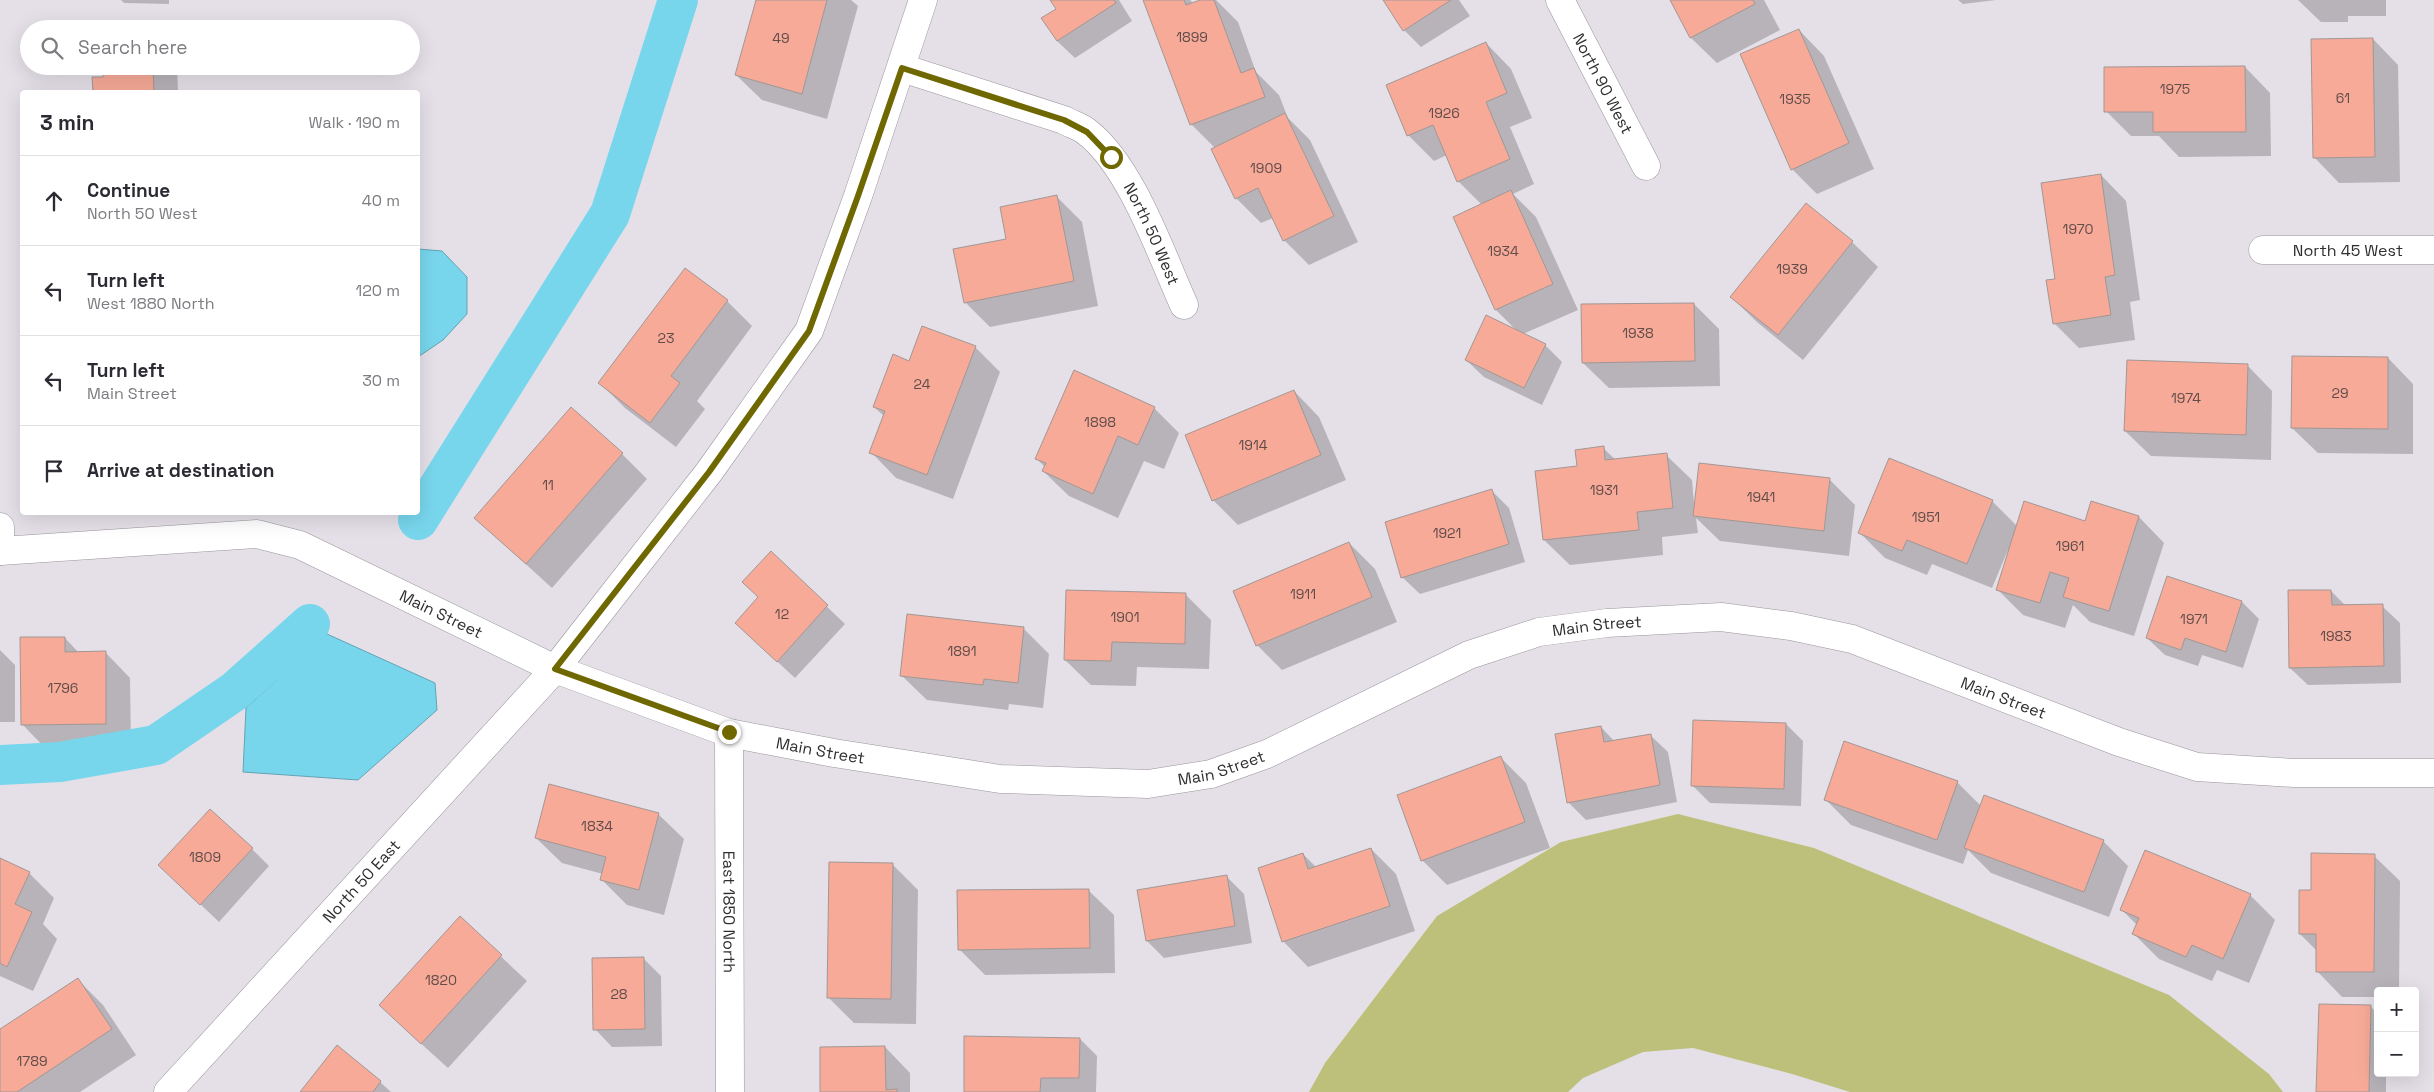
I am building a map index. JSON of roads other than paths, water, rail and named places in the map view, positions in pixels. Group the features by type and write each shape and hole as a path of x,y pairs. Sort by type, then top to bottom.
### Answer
{"street":[{"name":"North 50 East","path":"168,1092 555,669 709,472 809,331 858,196 923,0"},
{"name":"North 90 West","path":"1560,0 1646,166"},
{"name":"North 50 West","path":"902,68 1064,120 1087,132 1111,157 1134,195 1184,304"},
{"name":"North 45 West","path":"2263,250 2434,250"},
{"path":"0,527 0,551"},
{"name":"Main Street","path":"0,551 257,534 300,545 555,669 729,732 834,752 1000,779 1148,784 1211,774 1267,754 1469,654 1539,632 1608,623 1722,616 1791,626 1852,639 2119,742 2197,767 2294,774 2434,773"},
{"name":"East 1850 North","path":"729,732 730,1092"}],"water":[{"path":"420,249 442,251 467,277 467,314 443,340 420,356"},
{"path":"327,634 435,683 437,710 358,780 243,772 246,708"}],"waterway":[{"path":"418,520 610,214 678,0"},
{"path":"0,765 60,762 156,745 235,691 310,624"}]}
